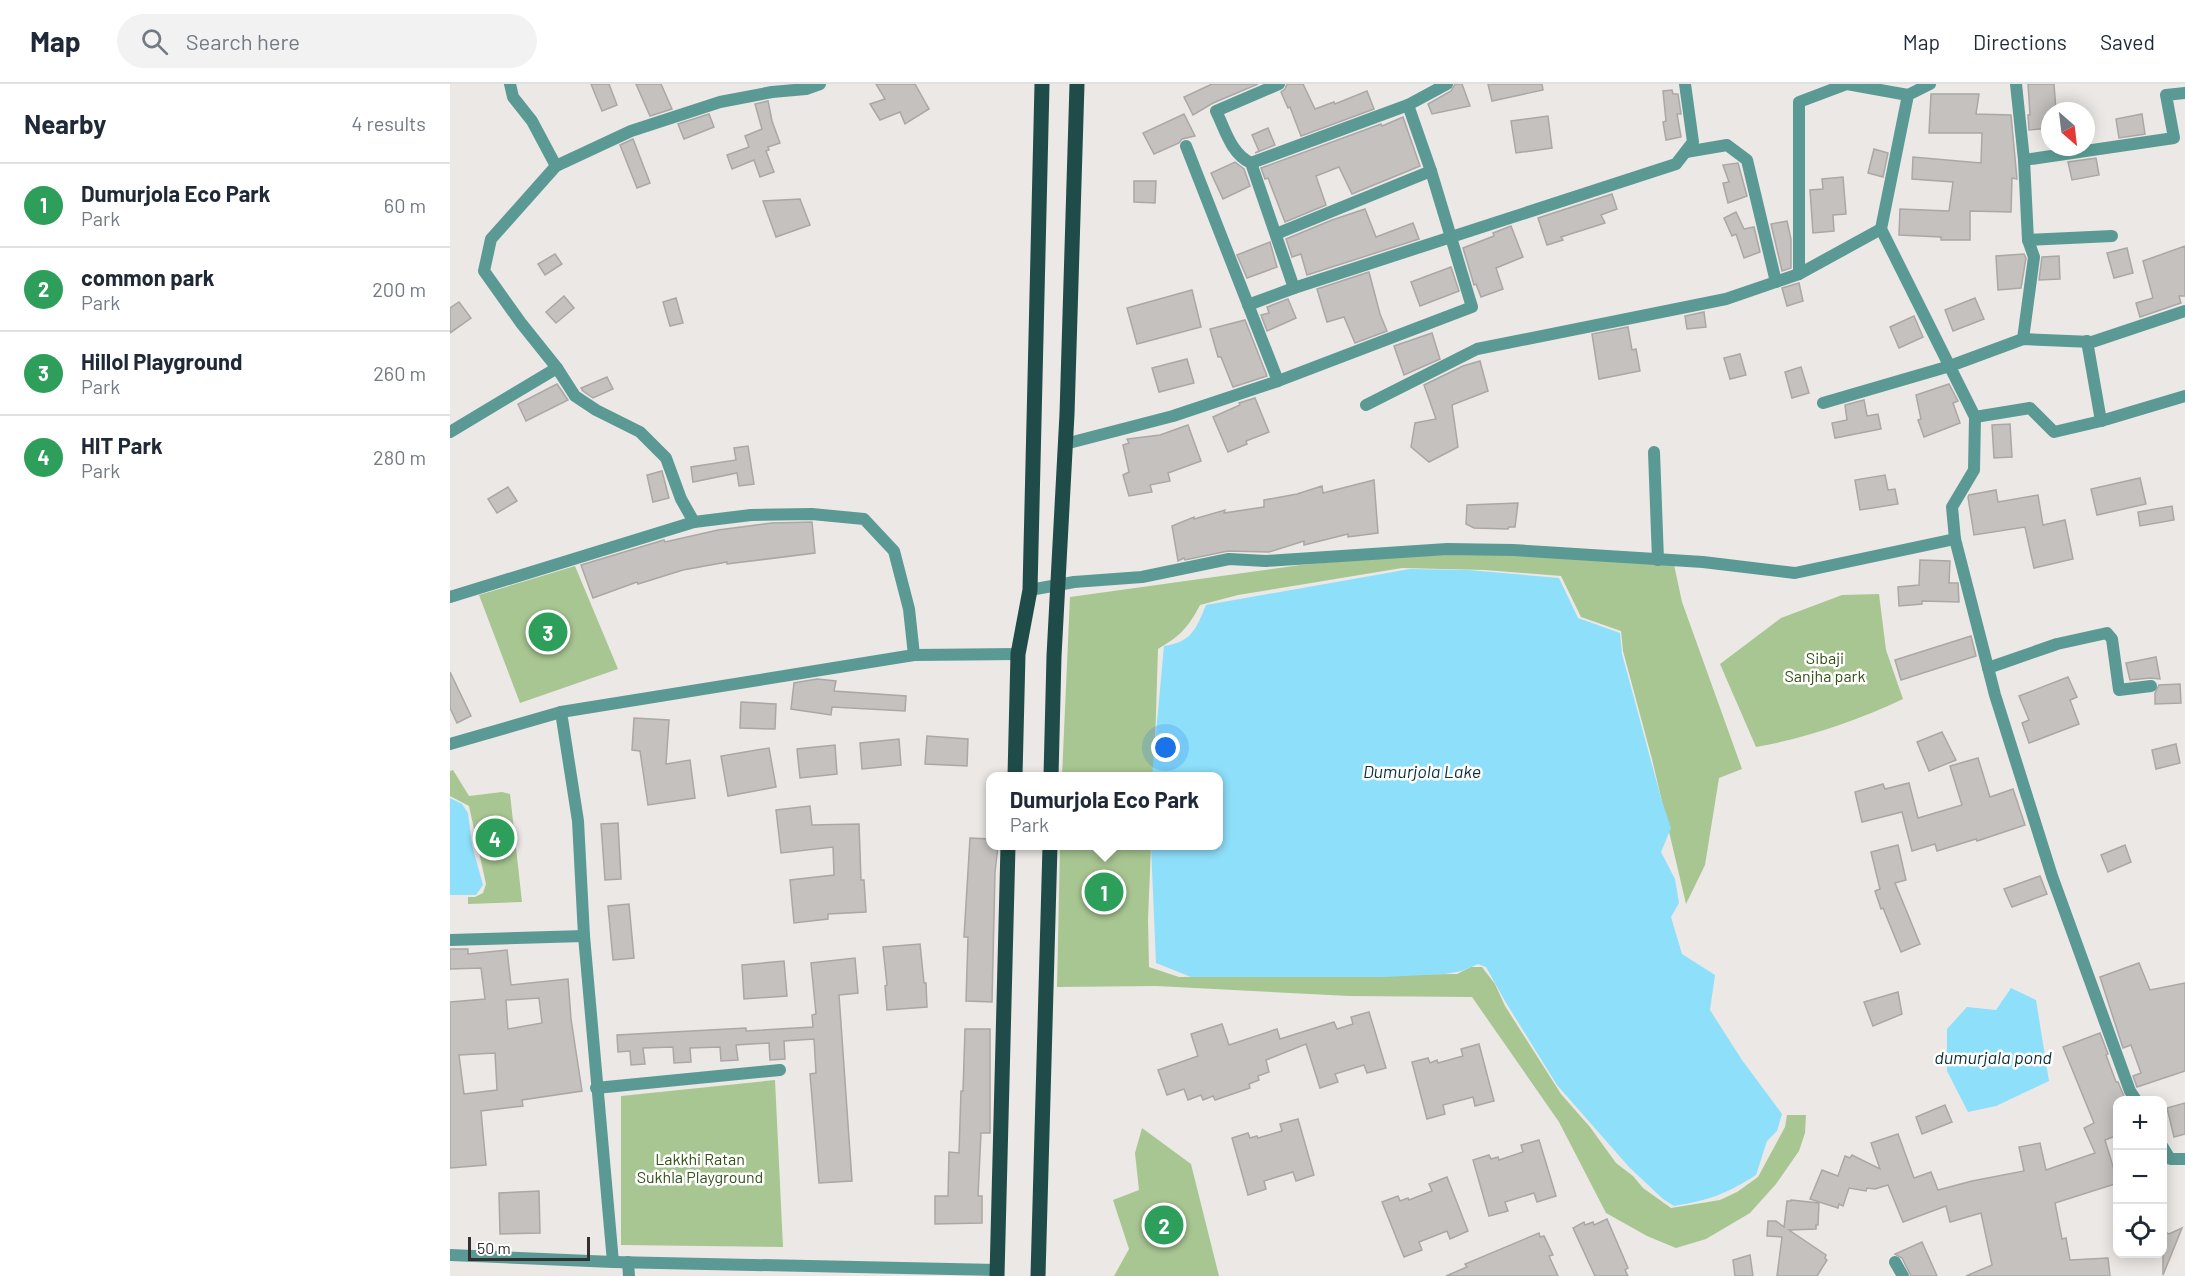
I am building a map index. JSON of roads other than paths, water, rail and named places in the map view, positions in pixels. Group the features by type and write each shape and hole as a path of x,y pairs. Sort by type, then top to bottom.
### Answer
{"main road":[{"path":"1015,772 1018,654 1030,590 1042,84"},
{"path":"1051,772 1077,84"},
{"path":"997,1273 1008,850"},
{"path":"1038,1276 1050,850"}],"street":[{"path":"510,84 513,97 532,122 556,166"},
{"path":"694,522 681,499 666,458 640,432 596,410 575,396 557,368 521,323 484,271 491,239 556,166 632,131 720,102 772,92 806,89 820,84"},
{"path":"1279,84 1216,111 1235,150 1242,159 1251,163 1408,105 1447,84"},
{"path":"1248,304 1676,164 1693,142 1685,84"},
{"path":"1799,274 1799,102 1847,84 1908,95 1930,84"},
{"path":"2016,84 2024,160 2028,240 2034,256 2023,339"},
{"path":"2024,160 2174,138 2166,95 2185,93"},
{"path":"1908,95 1881,229 1975,417 1974,470 1952,507 1955,539 1988,668 2052,876 2133,1096"},
{"path":"1065,444 1173,416 1278,381 1472,308 1431,171 1408,105"},
{"path":"1686,152 1727,145 1747,160 1776,282"},
{"path":"1186,146 1278,381"},
{"path":"1251,163 1294,288"},
{"path":"1276,234 1431,171"},
{"path":"1366,405 1477,349 1726,299 1799,274 1881,229"},
{"path":"2028,240 2112,236"},
{"path":"1823,403 1950,366 2023,339 2092,342 2185,311"},
{"path":"2087,342 2101,421"},
{"path":"450,432 557,368"},
{"path":"1975,417 2030,408 2054,432 2101,421 2185,396"},
{"path":"1654,452 1658,560"},
{"path":"450,597 694,522 751,515 812,514 864,519 894,551 909,609 914,655"},
{"path":"1030,590 1074,582 1142,577 1229,559 1266,561 1447,549 1513,550 1703,562 1795,573 1955,539"},
{"path":"1988,668 2057,644 2107,633 2112,639 2119,690 2151,686"},
{"path":"450,744 561,712 914,655 1018,654"},
{"path":"561,712 578,820 596,1088 613,1262"},
{"path":"450,940 584,936"},
{"path":"596,1088 780,1070"},
{"path":"2165,1150 2170,1159 2185,1160"},
{"path":"450,1255 997,1273"},
{"path":"628,1262 629,1276"},
{"path":"1895,1262 1904,1276"}],"water":[{"name":"Dumurjola Lake","path":"1410,569 1468,570 1559,578 1578,618 1620,633 1622,654 1671,828 1661,852 1675,879 1679,903 1671,917 1682,954 1715,975 1710,1010 1742,1060 1782,1114 1777,1131 1767,1141 1756,1175 1708,1199 1674,1206 1663,1199 1629,1167 1557,1085 1486,967 1478,964 1462,971 1445,974 1384,977 1191,977 1156,963 1151,850 1223,850 1223,772 1152,772 1164,646 1187,638 1196,627 1206,605"},
{"path":"450,798 462,804 468,813 472,845 483,885 476,895 450,895"},
{"name":"dumurjala pond","path":"2011,988 2036,1000 2049,1081 1996,1106 1968,1112 1947,1071 1947,1029 1967,1007 1996,1010"}],"place":[{"name":"Hillol Playground","path":"548,632"},
{"name":"HIT Park","path":"495,838"},
{"name":"Dumurjola Eco Park","path":"1104,892"},
{"name":"common park","path":"1164,1225"}],"park label":[{"name":"Sibaji Sanjha park","path":"1825,666"},
{"name":"Lakkhi Ratan Sukhla Playground","path":"700,1167"}]}
